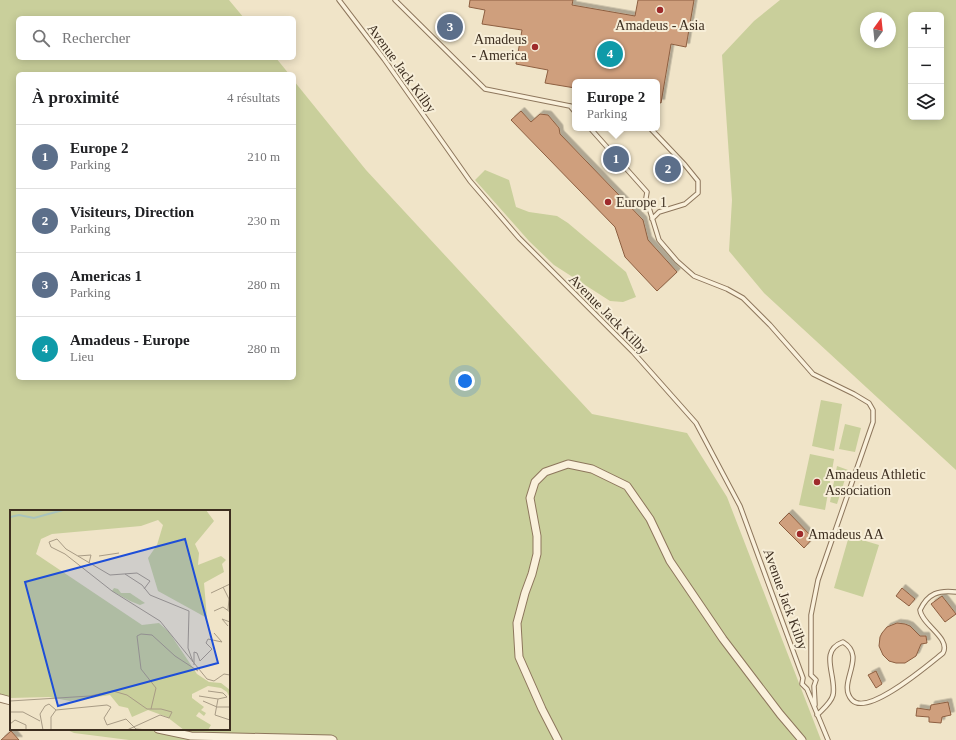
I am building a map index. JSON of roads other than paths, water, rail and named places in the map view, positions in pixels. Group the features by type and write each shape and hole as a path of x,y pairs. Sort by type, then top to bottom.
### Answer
{"street":[{"path":"558,740 542,709 519,657 517,623 537,554 537,536 530,498 535,482 545,472 568,464 592,469 627,486 650,519 670,562 723,639 780,714 802,740"},
{"path":"0,698 10,701"},
{"path":"163,730 191,736 333,740"}],"lane":[{"name":"Avenue Jack Kilby","path":"339,0 384,59 470,182 519,238 633,352 696,423 740,506 803,678 802,684 807,689 828,740"},
{"path":"395,0 485,89 570,106 572,108"},
{"path":"593,131 647,192 646,198 652,219 659,240 664,248 691,274 728,289 743,298 770,325 813,374 869,403 873,410 873,422 818,580 811,615 810,675 806,675 803,678"},
{"path":"652,219 659,212 685,204 698,193 698,181 653,131"},
{"path":"818,714 830,702 832,695 833,687 830,659 831,650 835,644 843,642 850,646 854,654 848,694 852,700 857,703 867,703 893,691 943,653 945,645 942,639 921,615 920,610 928,598 937,592 956,592"},
{"name":"Avenue Jack Kilby","path":"810,675 816,680 814,686 815,707"},
{"path":"807,689 814,686"}],"place":[{"name":"Amadeus - Asia","path":"660,10"},
{"name":"Americas 1","path":"450,27"},
{"name":"Amadeus - America","path":"535,47"},
{"name":"Amadeus - Europe","path":"610,54"},
{"name":"Europe 2","path":"616,159"},
{"name":"Visiteurs, Direction","path":"668,169"},
{"name":"Europe 1","path":"608,202"},
{"name":"Amadeus Athletic Association","path":"817,482"},
{"name":"Amadeus AA","path":"800,534"}]}
